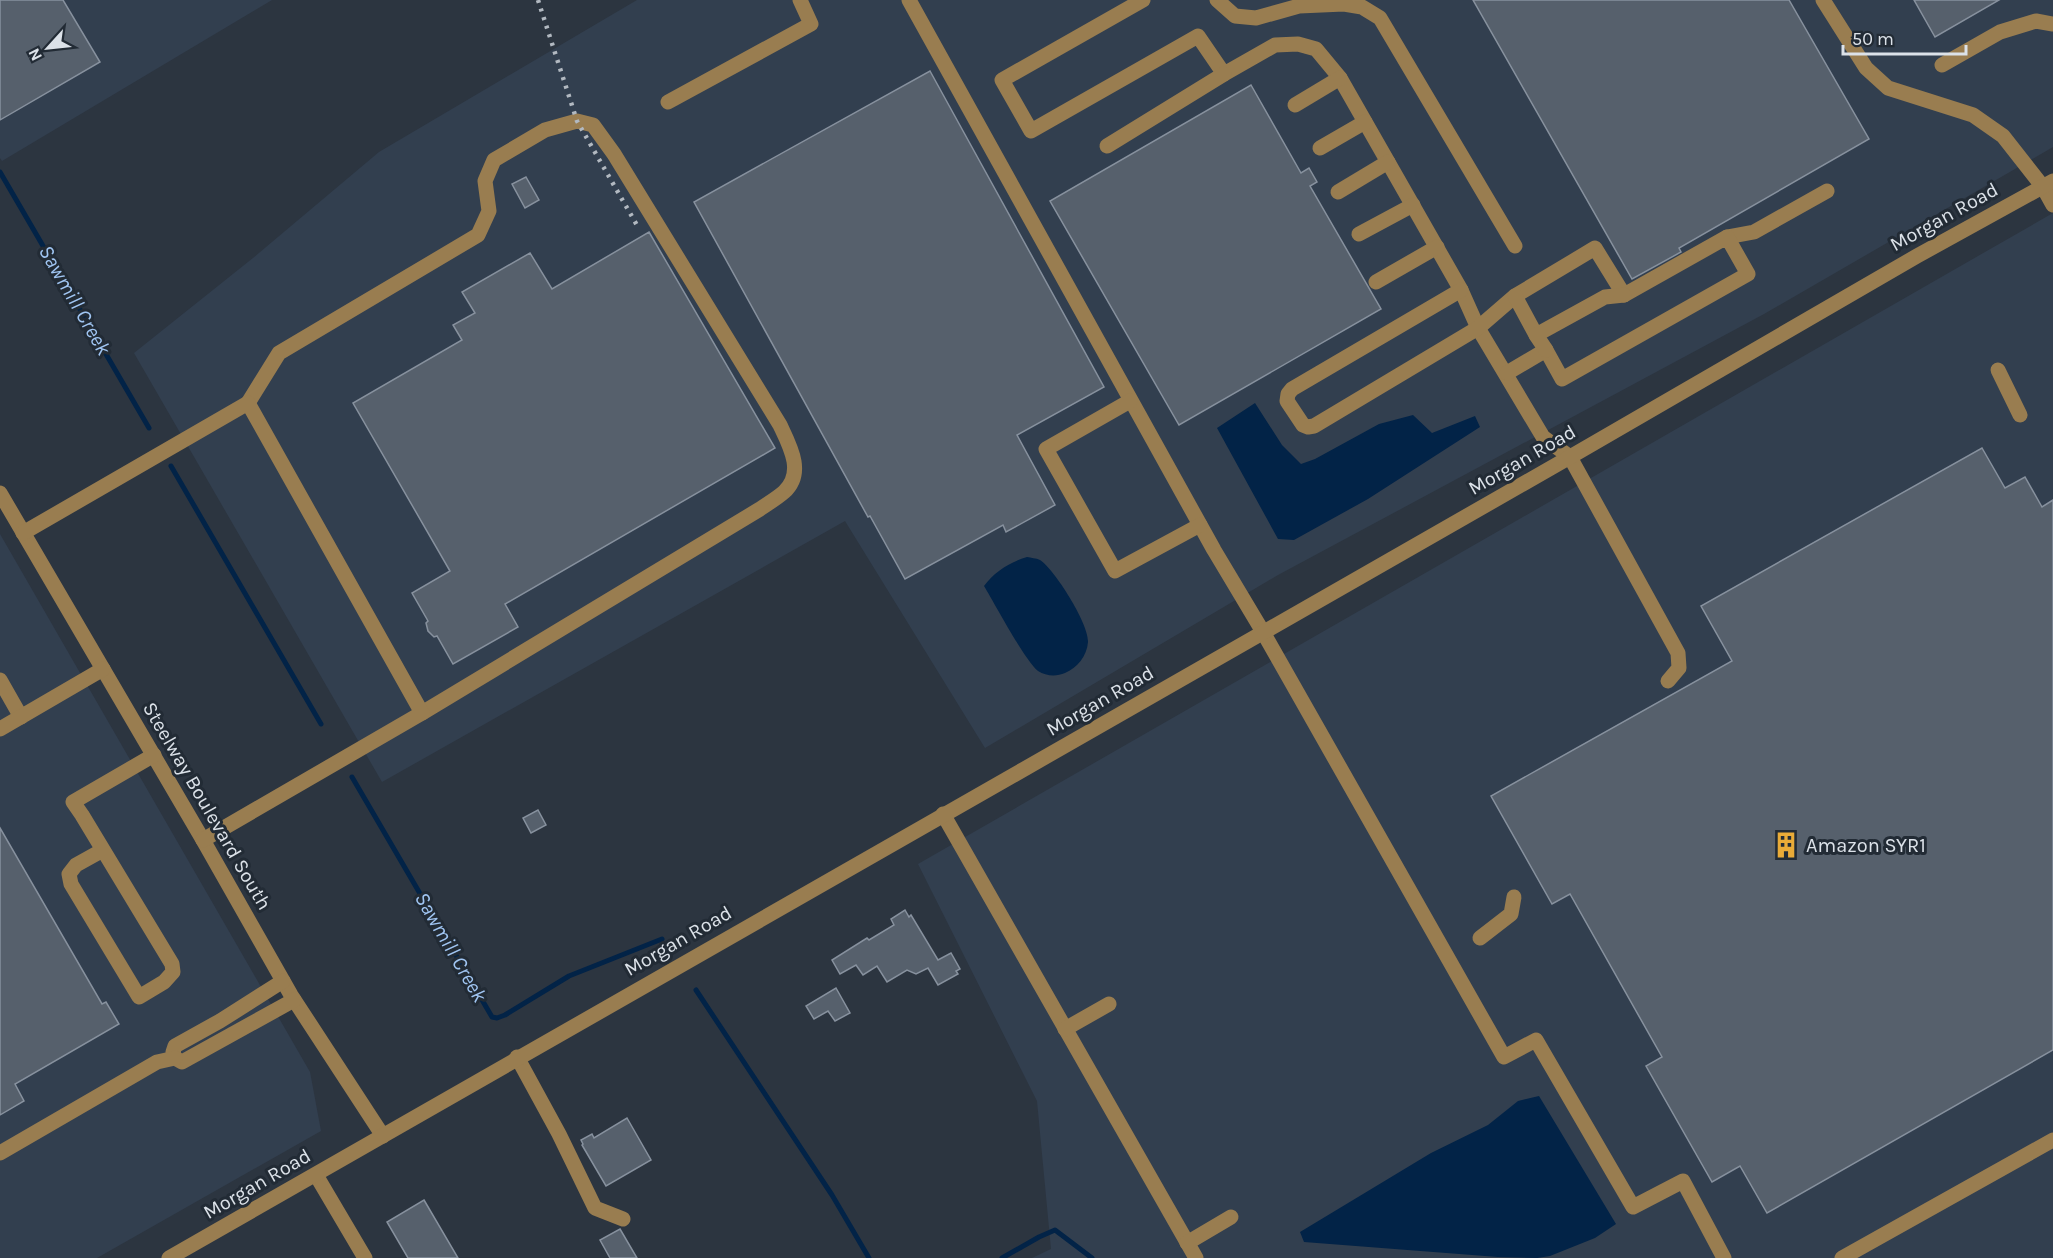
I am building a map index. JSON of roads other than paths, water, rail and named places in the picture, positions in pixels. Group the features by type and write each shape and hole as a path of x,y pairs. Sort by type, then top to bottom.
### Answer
{"street":[{"path":"669,102 811,24 800,0"},
{"path":"909,0 1130,401 1504,1057 1536,1040 1633,1207 1683,1181 1724,1258"},
{"path":"1143,0 1002,80 1031,131 1198,36 1224,74"},
{"path":"1217,0 1234,16 1256,18 1299,6 1344,4 1362,7 1380,18 1515,246"},
{"path":"1822,0 1866,68 1888,88 1974,115 2003,136 2048,184 2053,205"},
{"path":"1942,65 2000,32 2036,21 2053,24"},
{"path":"1107,146 1275,45 1298,44 1316,49 1340,78 1461,290 1478,328 1543,436 1570,457 1678,653 1679,668 1668,681"},
{"path":"1295,105 1340,78"},
{"path":"24,533 248,403 279,353 478,235 489,211 485,181 494,160 545,130 578,120 593,125 614,154 780,425 793,451 795,475 786,491 760,509 422,713 203,840"},
{"path":"1320,148 1365,122"},
{"path":"1338,192 1388,162"},
{"name":"Morgan Road","path":"169,1258 1570,457 1917,256 2048,184"},
{"path":"1536,335 1605,297 1623,295 1727,237 1754,232 1827,191"},
{"path":"1359,234 1413,205"},
{"path":"1515,296 1562,379 1748,274 1727,237"},
{"path":"1376,282 1437,247"},
{"path":"1461,290 1292,389 1287,401 1303,425 1314,426 1478,328 1515,296 1595,248 1623,295"},
{"path":"1506,373 1546,350"},
{"path":"1998,370 2020,415"},
{"path":"1130,401 1047,449 1056,466 1115,570 1200,525"},
{"path":"248,403 422,713"},
{"name":"Steelway Boulevard South","path":"1,498 24,533 154,755 283,981 383,1136"},
{"path":"0,729 103,669"},
{"path":"0,680 21,717"},
{"path":"103,850 76,865 69,874 71,884 139,997 164,982 173,972 172,964 103,850 73,802 154,755"},
{"path":"943,814 1196,1258"},
{"path":"1480,938 1511,914 1514,897"},
{"path":"283,981 175,1046 172,1052 175,1058 182,1062 294,999"},
{"path":"1065,1029 1108,1004"},
{"path":"518,1057 595,1208 623,1219"},
{"path":"0,1153 157,1062 175,1058"},
{"path":"1842,1258 2053,1140"},
{"path":"316,1175 365,1258"},
{"path":"1187,1243 1232,1217"}],"water":[{"path":"1255,403 1282,445 1301,464 1315,459 1379,424 1413,415 1432,433 1475,416 1480,427 1368,499 1294,540 1278,539 1217,428"},
{"path":"1027,557 1040,560 1054,574 1070,598 1087,634 1087,647 1081,661 1074,668 1062,674 1044,674 1032,665 984,586 1003,568"},
{"path":"1539,1096 1616,1224 1595,1238 1550,1256 1537,1258 1304,1242 1300,1232 1431,1153 1488,1125 1518,1101"}],"waterway":[{"name":"Sawmill Creek","path":"0,172 149,428"},
{"name":"Sawmill Creek","path":"171,466 321,724"},
{"name":"Sawmill Creek","path":"352,777 492,1017 505,1015 569,976 662,939"},
{"name":"Sawmill Creek","path":"696,990 832,1195 869,1258"},
{"name":"Sawmill Creek","path":"1002,1258 1055,1230 1092,1258"}],"railway":[{"path":"538,0 577,121 638,227"}],"place":[{"name":"Amazon SYR1","path":"1786,845"}]}
